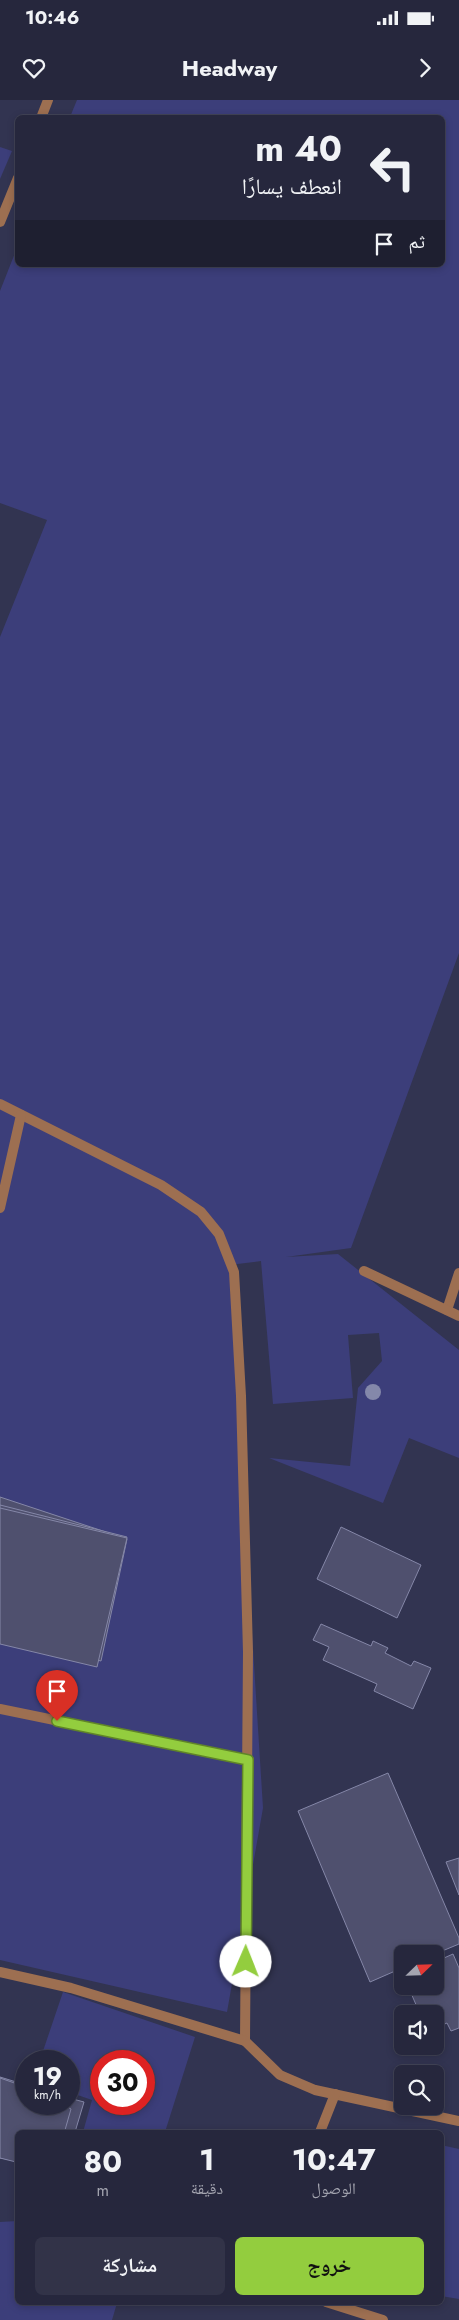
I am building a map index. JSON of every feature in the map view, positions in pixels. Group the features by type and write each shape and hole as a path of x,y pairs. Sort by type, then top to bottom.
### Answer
{"street":[{"path":"42,115 48,100"},
{"path":"0,222 15,185"},
{"path":"0,1104 161,1184 201,1212 220,1234 234,1272 241,1396 248,1652 245,2041"},
{"path":"0,1208 21,1114"},
{"path":"364,1271 459,1316"},
{"path":"447,1310 459,1273"},
{"path":"0,1709 248,1760"},
{"path":"0,1972 71,1988 245,2041 280,2075 315,2090 459,2121"},
{"path":"321,2130 335,2094"},
{"path":"336,2305 383,2320"}],"shaded area":[{"path":"77,100 459,100 459,953 351,1248 286,1257 338,1254 459,1350 459,1458 409,1438 383,1503 269,1458 350,1466 358,1388 382,1361 379,1333 348,1335 353,1398 273,1404 261,1261 229,1265 263,1808 227,2012 0,1960 0,637 47,520 0,503 0,291 15,253 15,267 445,267 445,115 71,115"},
{"path":"0,147 12,151 0,179"},
{"path":"63,1992 195,2037 166,2130 84,2130 90,2107 90,2115 155,2115 155,2050 90,2050 90,2099 80,2096 80,2050 43,2050"},
{"path":"444,2146 459,2149 459,2299 444,2296"},
{"path":"15,2221 15,2305 116,2305 112,2320 0,2320 0,2222"}],"building":[{"path":"0,1497 127,1539 101,1661 0,1635"},
{"path":"0,1505 127,1537 95,1664 0,1640"},
{"path":"0,1508 127,1538 97,1667 0,1644"},
{"path":"341,1527 421,1565 397,1618 317,1579"},
{"path":"321,1624 371,1646 373,1641 388,1648 385,1653 411,1666 414,1661 431,1668 413,1709 374,1691 377,1684 323,1660 329,1647 313,1640"},
{"path":"388,1773 459,1938 459,1944 444,1950 444,1945 394,1945 394,1972 370,1982 298,1811"},
{"path":"459,1858 459,1895 446,1862"},
{"path":"453,1954 459,1968 459,2028 451,2031 447,2023 444,2024 444,2005 416,2005 412,1995 444,1995 444,1958"},
{"path":"0,2077 15,2082 15,2115 80,2115 80,2101 84,2102 76,2130 15,2130 15,2158 13,2160 0,2158"},
{"path":"0,2078 15,2083 15,2115 69,2115 65,2130 15,2130 15,2162 0,2158"}],"route":[{"path":"57,1721 248,1760 249,1816 246,1962"}]}
